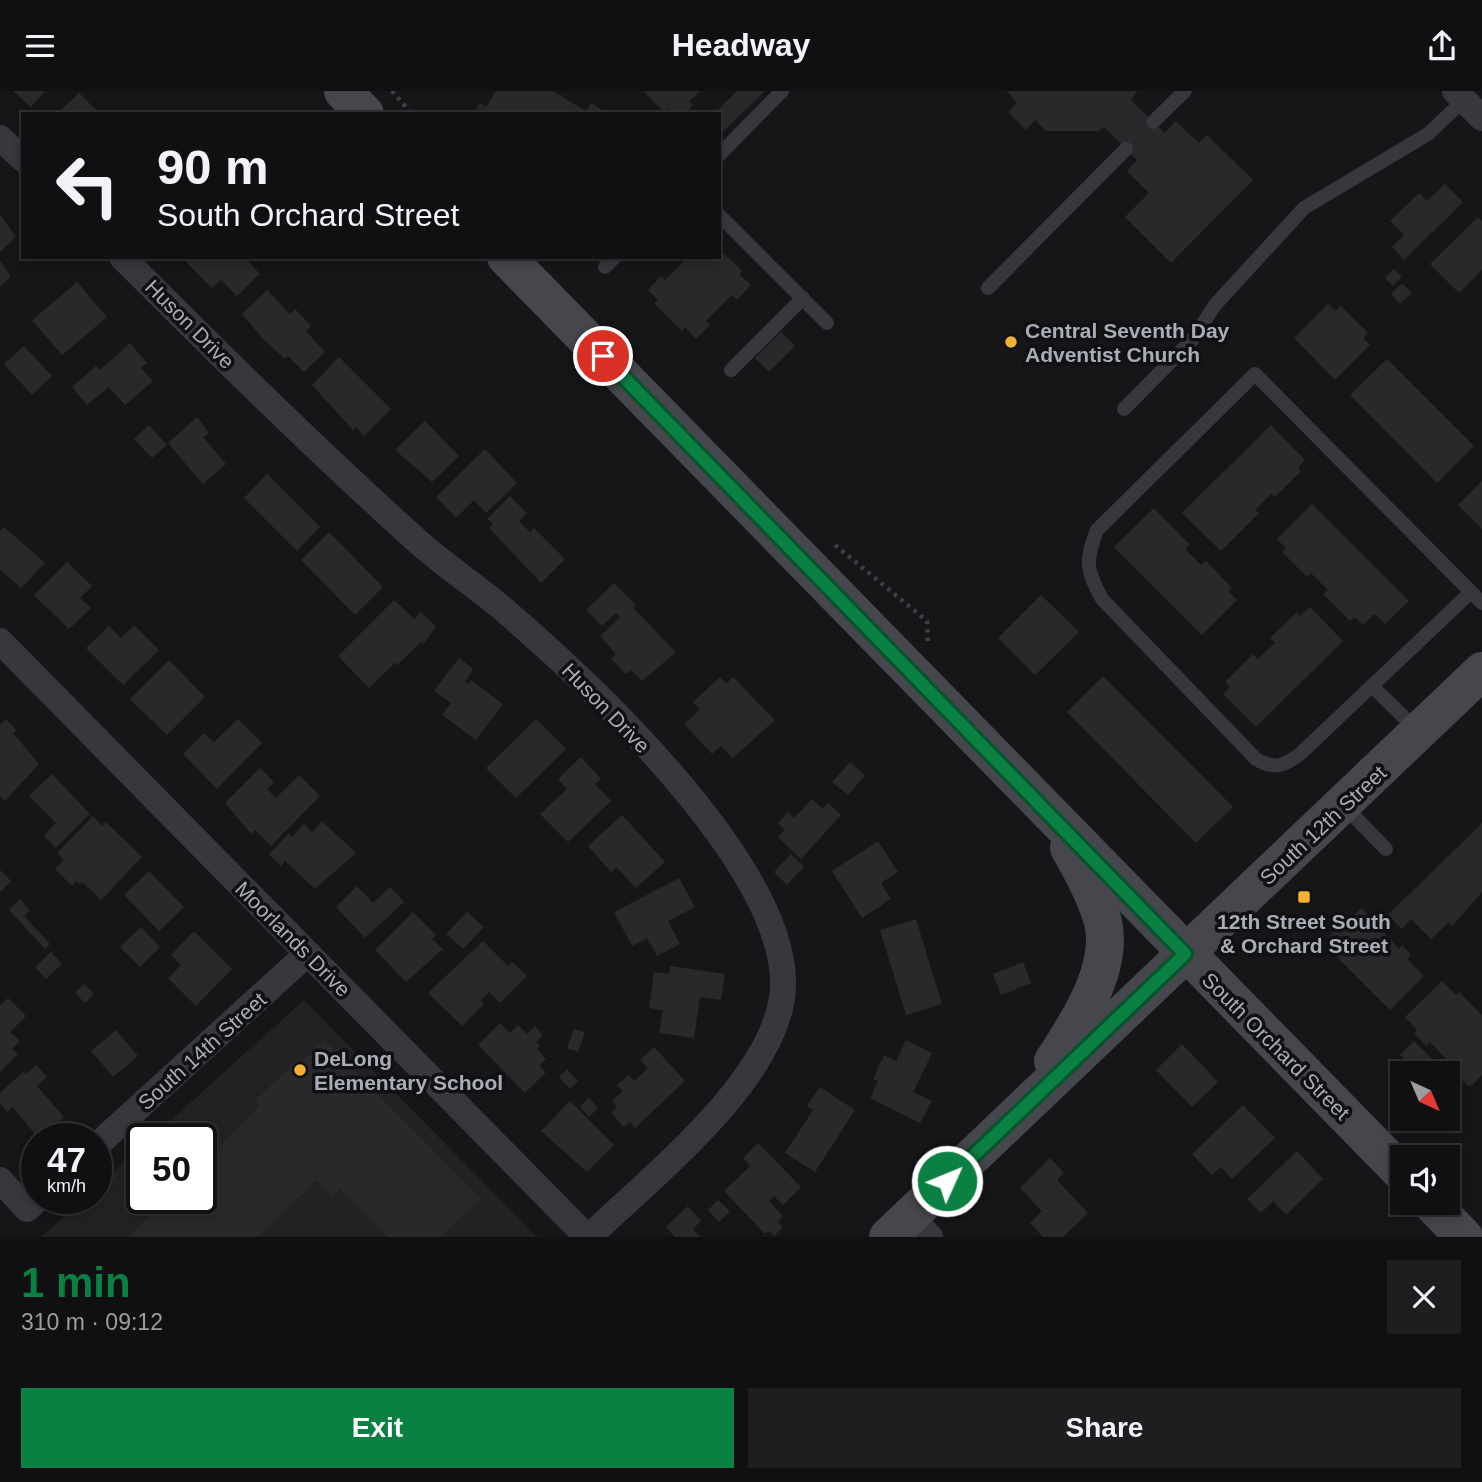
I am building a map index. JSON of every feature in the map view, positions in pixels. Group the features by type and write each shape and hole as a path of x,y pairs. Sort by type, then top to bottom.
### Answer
{"street":[{"path":"343,91 363,112"},
{"path":"0,138 21,157"},
{"name":"Huson Drive","path":"124,259 216,351 417,541 503,609 594,693 698,807 739,861 762,898 782,957 783,982 776,1019 755,1065 725,1105 588,1237"},
{"name":"South Orchard Street","path":"508,259 1390,1161"},
{"name":"Moorlands Drive","path":"0,642 588,1237"},
{"name":"South 12th Street","path":"909,1230 1020,1109 1420,733 1482,671"},
{"path":"1020,1109 1073,1031 1101,971 1103,924 1085,877 1049,812"},
{"name":"South 14th Street","path":"112,1131 307,954"},
{"path":"0,1180 21,1196"},
{"path":"1443,1215 1464,1237"}],"lane":[{"path":"721,153 782,91"},
{"path":"1153,122 1185,91"},
{"path":"1124,409 1192,340 1215,305 1304,208 1428,134 1467,103"},
{"path":"988,288 1126,149"},
{"path":"721,217 827,323"},
{"path":"731,370 803,298"},
{"path":"1471,592 1300,754 1284,766 1267,765 1256,759 1102,599 1090,577 1087,558 1097,530 1255,374 1482,603"},
{"path":"1372,685 1420,733"},
{"path":"1343,805 1386,849"}],"path":[{"path":"392,91 410,112"}],"shaded area":[{"name":"DeLong Elementary School","path":"304,1000 537,1237 41,1237 67,1214 112,1214 112,1173 126,1160 126,1214 217,1214 217,1123 168,1123"}],"building":[{"path":"13,91 45,91 31,107"},
{"path":"496,91 553,91 586,111 591,103 605,112 474,112 480,103 486,107"},
{"path":"643,91 700,91 689,102 693,105 687,112 673,112 669,108 664,112"},
{"path":"737,91 765,91 721,134 721,112 716,112"},
{"path":"1007,91 1137,91 1131,100 1165,133 1176,121 1199,143 1207,135 1253,180 1171,263 1125,217 1149,193 1127,171 1137,160 1104,127 1099,131 1046,131 1035,120 1026,130 1008,112 1017,103"},
{"path":"79,93 98,112 59,112"},
{"path":"1445,184 1463,202 1404,260 1392,247 1404,235 1390,221 1419,193 1427,201"},
{"path":"0,214 16,237 0,252"},
{"path":"1478,217 1482,221 1482,270 1459,293 1430,264"},
{"path":"721,250 742,271 739,274 751,285 737,300 732,295 706,321 710,325 696,339 685,327 682,331 654,303 658,300 648,290 661,276 665,280 686,259 721,259"},
{"path":"190,259 246,259 260,274 237,296 221,280 212,288 186,262"},
{"path":"0,261 11,277 0,286"},
{"path":"1394,269 1402,277 1393,286 1385,278"},
{"path":"77,282 107,317 62,355 32,320"},
{"path":"1402,283 1412,293 1400,304 1391,294"},
{"path":"267,290 290,314 295,309 311,326 306,331 325,352 304,372 288,356 285,359 264,340 242,314"},
{"path":"1328,304 1336,311 1341,306 1368,333 1363,338 1370,345 1335,380 1294,338"},
{"path":"781,332 795,346 769,372 755,358"},
{"path":"130,343 147,363 141,368 153,381 125,405 109,387 87,405 72,387 96,366 100,370"},
{"path":"24,346 52,376 32,395 4,364"},
{"path":"339,357 391,409 364,436 356,427 353,430 312,385"},
{"path":"1387,359 1474,446 1437,483 1350,395"},
{"path":"197,417 209,433 203,437 226,464 203,484 168,443"},
{"path":"425,421 459,456 432,482 395,450"},
{"path":"149,425 167,445 152,458 134,439"},
{"path":"1271,425 1305,460 1298,468 1301,471 1275,497 1271,494 1255,510 1259,513 1221,551 1182,513"},
{"path":"485,449 517,483 486,513 474,500 456,518 436,497"},
{"path":"267,474 320,527 297,551 244,498"},
{"path":"1482,481 1482,529 1458,505"},
{"path":"510,496 527,513 519,521 530,532 534,528 565,559 541,583 489,528 493,524 487,519"},
{"path":"1312,504 1409,601 1385,624 1374,614 1363,625 1355,617 1350,621 1323,594 1328,590 1311,573 1307,577 1282,552 1286,548 1277,539"},
{"path":"1154,508 1190,545 1185,549 1201,565 1206,561 1232,588 1228,591 1237,600 1202,635 1114,547"},
{"path":"4,527 45,563 21,588 0,570 0,531"},
{"path":"329,532 383,587 355,615 301,560"},
{"path":"67,562 92,586 80,598 91,608 69,629 34,595"},
{"path":"614,583 636,605 633,608 676,652 642,681 631,670 626,674 611,659 616,654 600,636 620,617 616,613 602,626 586,610"},
{"path":"1041,595 1079,632 1035,675 998,638"},
{"path":"394,600 414,619 421,612 436,627 423,644 421,642 397,665 395,663 369,688 338,656"},
{"path":"1310,607 1343,641 1256,727 1223,694 1230,687 1225,682 1253,654 1258,659 1275,643 1270,638 1297,612 1300,616"},
{"path":"134,625 159,650 123,685 86,648 109,626 121,638"},
{"path":"459,658 473,669 465,682 468,684 471,680 503,704 476,740 442,715 451,703 434,691"},
{"path":"169,660 205,697 167,735 130,699"},
{"path":"1103,676 1233,807 1196,843 1067,712"},
{"path":"720,677 726,684 733,677 775,720 733,758 721,746 712,754 684,724 700,709 693,702"},
{"path":"6,719 16,730 13,733 39,764 5,801 0,796 0,725"},
{"path":"238,719 262,743 217,789 183,754 204,733 214,742"},
{"path":"536,719 566,749 516,798 486,768"},
{"path":"581,757 601,779 595,784 611,801 568,842 540,814 567,789 558,779"},
{"path":"850,762 865,775 848,795 832,782"},
{"path":"260,768 274,782 267,789 276,798 299,775 320,796 271,846 255,830 251,834 225,803"},
{"path":"52,774 90,814 56,848 44,836 56,823 29,796"},
{"path":"812,799 823,809 828,803 841,815 801,859 778,837 785,830 778,823 788,812 794,818"},
{"path":"622,815 665,862 636,888 616,867 611,872 588,846"},
{"path":"93,816 102,826 106,822 142,857 101,900 82,882 80,884 76,881 72,886 55,869 64,860 57,853"},
{"path":"322,821 356,853 315,889 285,861 281,866 269,854 289,833 292,837 304,824 312,832"},
{"path":"1482,823 1482,892 1452,926 1449,922 1431,939 1411,919 1402,929 1388,915"},
{"path":"878,841 898,872 881,883 891,899 862,918 832,871"},
{"path":"791,854 804,867 787,885 774,872"},
{"path":"0,870 11,881 1,892 0,891"},
{"path":"149,871 184,907 159,931 124,895"},
{"path":"679,878 695,907 668,921 680,944 657,956 647,938 632,946 614,912"},
{"path":"357,886 373,903 390,887 404,902 365,938 336,907"},
{"path":"20,899 30,911 24,916 50,944 45,949 9,910"},
{"path":"1362,908 1399,949 1402,945 1411,955 1407,959 1424,976 1390,1010 1330,950 1334,945 1327,938"},
{"path":"413,912 436,935 432,939 443,949 406,982 375,950"},
{"path":"467,912 484,927 463,949 446,934"},
{"path":"916,919 942,1004 906,1015 880,930"},
{"path":"141,927 160,947 140,967 120,947"},
{"path":"194,931 232,969 196,1006 168,978 181,965 171,955"},
{"path":"483,941 508,966 512,962 527,976 500,1003 489,992 481,1000 484,1004 462,1026 428,993"},
{"path":"51,952 62,964 46,979 35,967"},
{"path":"1023,962 1031,983 1001,995 993,974"},
{"path":"670,966 725,974 721,1000 700,997 694,1038 659,1033 663,1010 649,1008 654,972 669,974"},
{"path":"1442,981 1456,995 1459,992 1482,1015 1482,1075 1470,1087 1460,1078 1460,1061 1446,1061 1430,1042 1426,1046 1405,1017"},
{"path":"84,984 94,994 85,1003 75,993"},
{"path":"8,998 26,1016 10,1032 20,1041 12,1049 18,1054 0,1072 0,1006"},
{"path":"500,1023 510,1033 518,1025 527,1034 535,1026 543,1035 536,1042 540,1046 537,1049 546,1059 539,1066 546,1072 525,1093 478,1045"},
{"path":"574,1029 585,1032 578,1052 567,1048"},
{"path":"116,1030 138,1056 113,1077 91,1051"},
{"path":"324,1040 481,1199 441,1237 388,1237 340,1189 333,1197 316,1180 258,1237 128,1237 152,1214 217,1214 217,1149 260,1106 255,1101 297,1060 300,1064"},
{"path":"906,1040 932,1053 913,1092 932,1101 920,1123 870,1098 878,1081 873,1079 884,1055 896,1061"},
{"path":"1414,1041 1434,1061 1406,1061 1400,1055"},
{"path":"1182,1044 1218,1082 1192,1107 1156,1070"},
{"path":"654,1047 685,1081 635,1128 630,1122 624,1127 611,1113 617,1107 612,1101 623,1091 617,1085 629,1075 634,1081 648,1068 640,1060"},
{"path":"36,1065 47,1077 37,1086 64,1117 57,1123 26,1123 13,1107 7,1112 0,1103 0,1093 24,1071 26,1074"},
{"path":"567,1069 578,1081 570,1089 559,1077"},
{"path":"820,1087 855,1110 815,1172 785,1153 813,1110 807,1106"},
{"path":"589,1098 598,1108 589,1117 580,1107"},
{"path":"570,1101 614,1145 587,1172 541,1131"},
{"path":"1243,1105 1275,1138 1232,1179 1221,1167 1212,1175 1192,1154"},
{"path":"758,1143 801,1187 783,1205 774,1196 769,1201 783,1216 778,1222 783,1227 774,1236 769,1231 765,1234 724,1191 750,1166 743,1158"},
{"path":"1297,1151 1323,1179 1286,1215 1273,1201 1261,1213 1247,1199"},
{"path":"1050,1158 1064,1173 1057,1180 1088,1213 1063,1237 1043,1237 1030,1223 1042,1211 1020,1188"},
{"path":"718,1200 730,1211 719,1222 708,1210"},
{"path":"688,1206 701,1221 693,1229 700,1237 675,1237 666,1227"}],"place":[{"name":"Central Seventh Day Adventist Church","path":"1011,342"},
{"name":"12th Street South & Orchard Street","path":"1304,897"},
{"name":"DeLong Elementary School","path":"300,1070"}],"route":[{"path":"603,356 912,670 1185,954 947,1181"}]}
